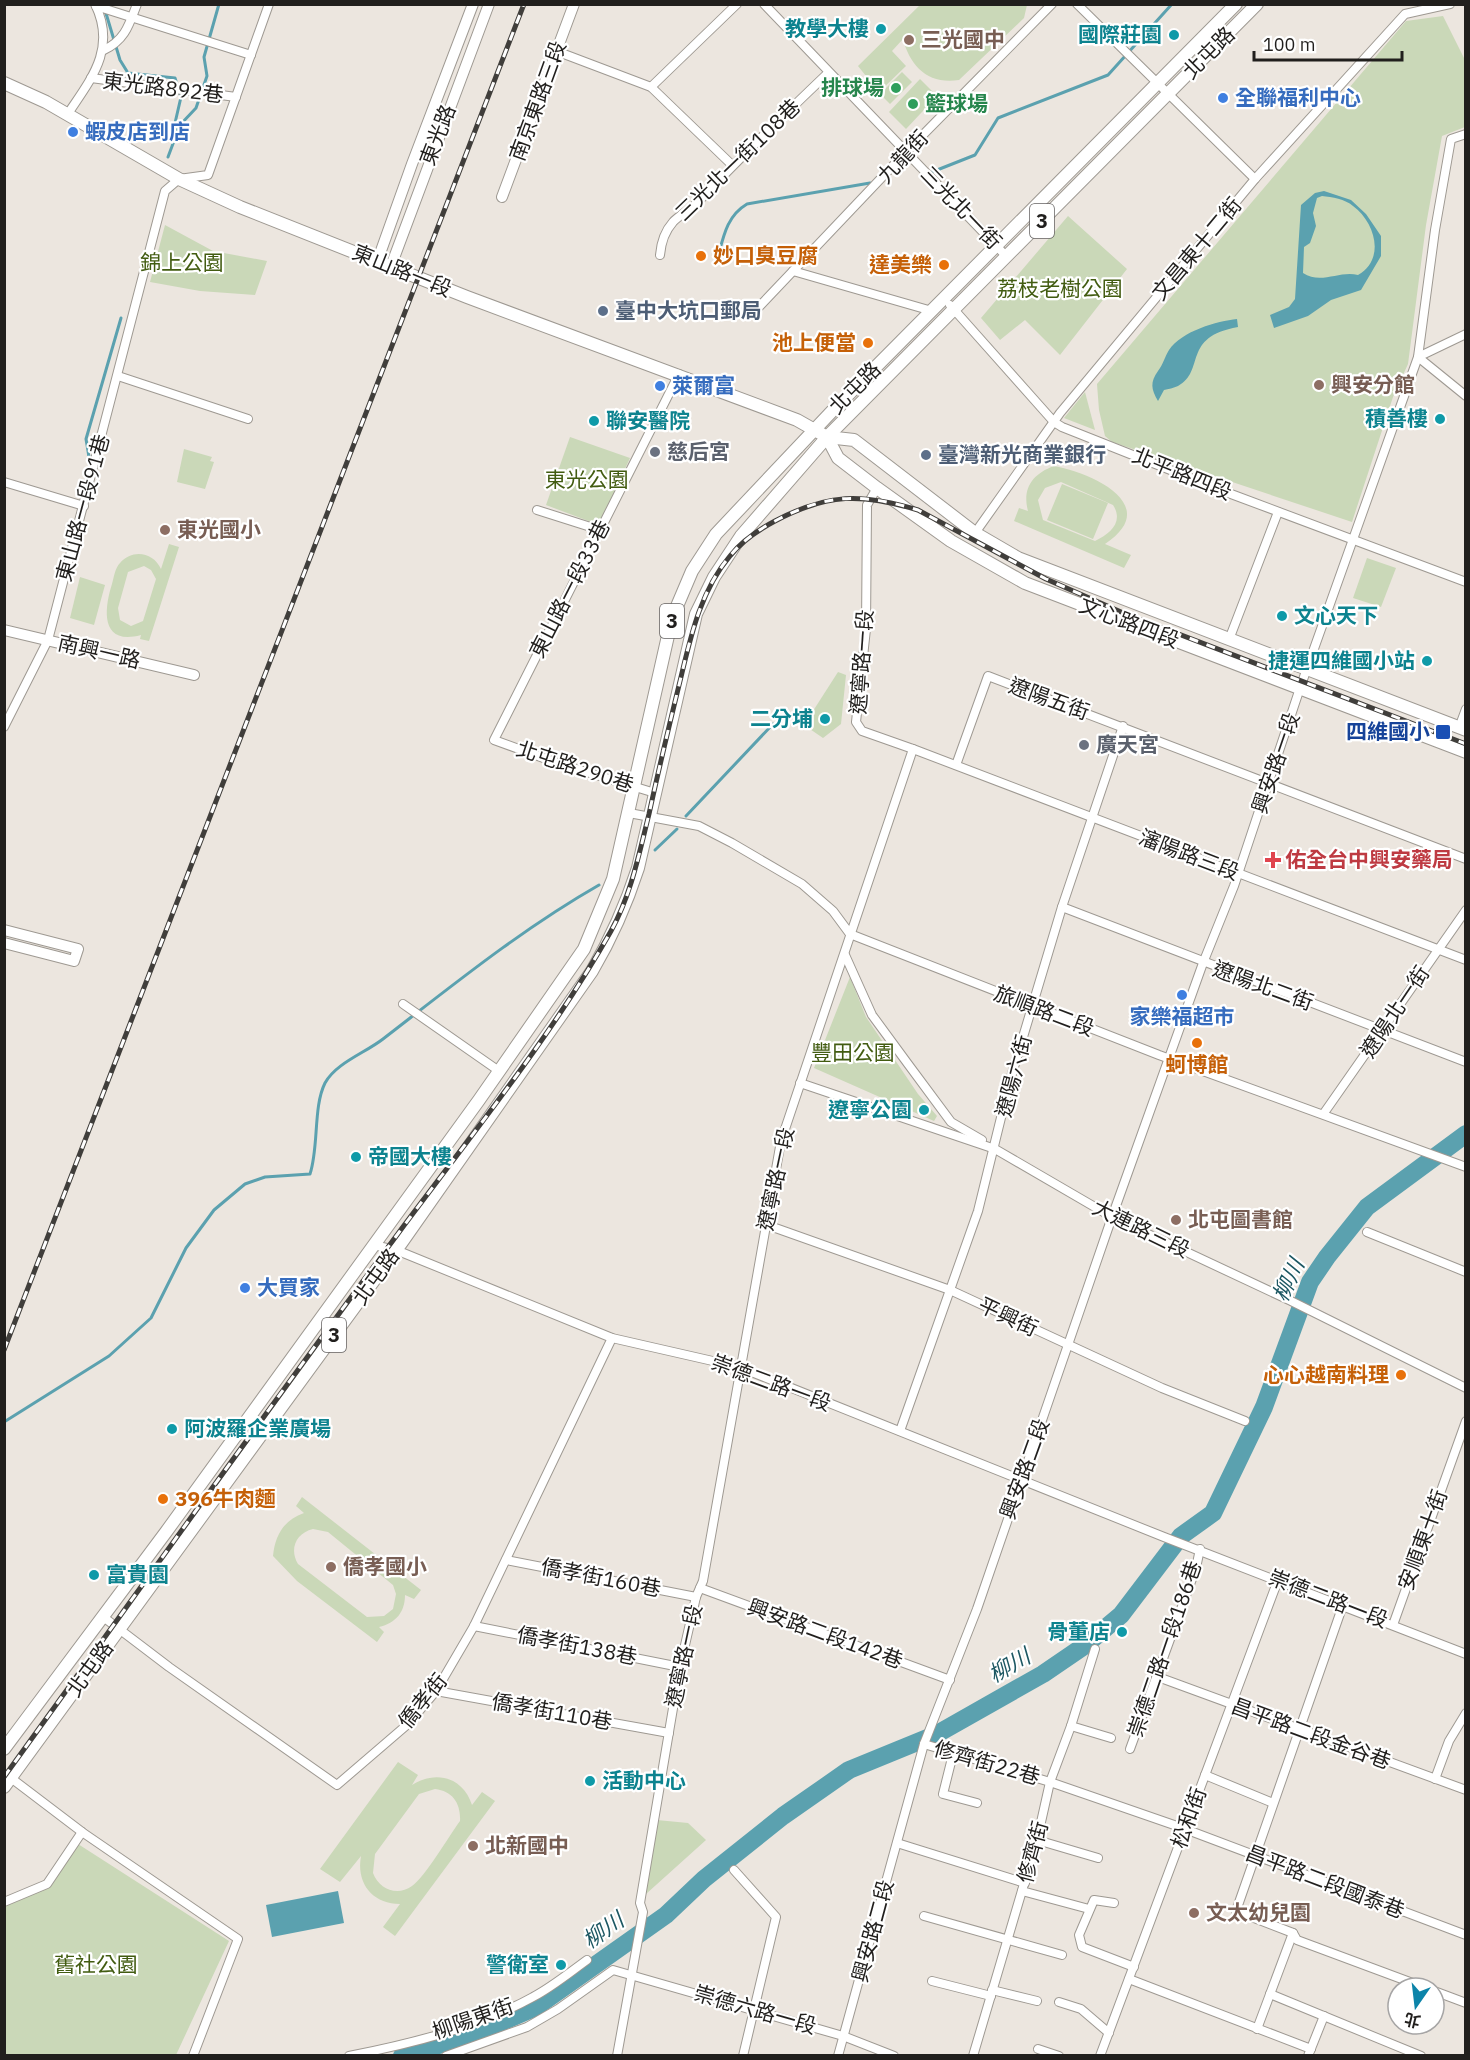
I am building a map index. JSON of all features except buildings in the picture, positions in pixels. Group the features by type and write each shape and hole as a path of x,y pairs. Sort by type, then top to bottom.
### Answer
{"main road":[{"name":"北屯路","path":"4,1749 373,1245 584,949 613,879 619,857 664,647 675,610 688,579 724,525 814,429 1236,4"},
{"name":"北屯路","path":"8,1783 396,1250 592,970 618,923 638,868 696,614 707,590 741,536 827,437 1257,4"},
{"name":"東山路一段","path":"4,83 18,87 179,179 377,262 593,345 679,374 814,429"},
{"name":"文心路四段","path":"814,429 827,437 854,440 975,533 1031,563 1462,729"},
{"name":"文心路四段","path":"827,437 838,459 877,488 951,541 1025,583 1466,752"}],"street":[{"path":"104,50 119,43 133,17 137,4"},
{"path":"179,179 208,175 269,4"},
{"name":"東光路","path":"377,262 473,4"},
{"name":"東光路","path":"391,267 489,4"},
{"name":"南京東路三段","path":"502,197 574,4"},
{"path":"651,87 737,4"},
{"name":"三光北一街","path":"764,4 1007,257"},
{"name":"九龍街","path":"754,311 1052,4"},
{"path":"1077,4 1255,179"},
{"name":"文昌東十二街","path":"975,533 1054,422 1255,179 1405,14 1450,4"},
{"path":"96,5 251,54"},
{"path":"67,115 91,78 104,50 102,22 96,5"},
{"path":"556,51 651,87 732,164"},
{"name":"三光北一街108巷","path":"660,255 665,234 675,219 681,218 732,164 828,73"},
{"name":"東光路892巷","path":"91,78 236,97"},
{"name":"興安路一段","path":"1112,1217 1203,963 1239,874 1300,688 1418,357 1435,230 1451,140 1466,134"},
{"name":"東山路一段91巷","path":"4,727 48,640 165,191 179,179"},
{"path":"793,271 932,311"},
{"name":"北平路四段","path":"944,298 1054,422 1278,512 1466,582"},
{"path":"1466,334 1418,357 1466,396"},
{"name":"東山路一段33巷","path":"494,740 679,374"},
{"path":"118,376 248,419"},
{"path":"4,482 84,506"},
{"name":"遼寧路一段","path":"631,1974 642,1918 640,1902 680,1666 715,1517 739,1367 781,1141 913,749 862,731 856,722 866,629 867,505 877,488"},
{"path":"537,510 600,530"},
{"path":"1230,638 1278,512"},
{"name":"南興一路","path":"4,630 194,675"},
{"name":"遼陽五街","path":"956,765 988,676 1466,859"},
{"path":"1462,729 1466,709"},
{"name":"遼陽六街","path":"900,1431 978,1211 1011,1077 1062,907 1123,726"},
{"name":"北屯路290巷","path":"494,740 634,788 655,793"},
{"name":"瀋陽路三段","path":"913,749 1466,960"},
{"path":"629,813 699,825 802,884 833,911 850,934"},
{"name":"遼陽北二街","path":"1062,907 1466,1062"},
{"name":"遼陽北一街","path":"1324,1113 1466,910"},
{"path":"4,930 78,949 74,961 4,943"},
{"name":"旅順路二段","path":"850,934 1033,1008 1466,1167"},
{"name":"大連路三段","path":"845,955 872,1015 951,1122 1112,1217 1314,1312 1466,1388"},
{"path":"406,1006 499,1071"},
{"name":"大連路三段","path":"800,1083 995,1149"},
{"name":"興安路二段","path":"838,2055 926,1741 1070,1346 1112,1217"},
{"name":"平興街","path":"766,1225 950,1290 1162,1388 1245,1421"},
{"path":"1367,1232 1466,1272"},
{"name":"崇德二路一段","path":"373,1245 396,1250 612,1338 739,1367 1164,1538 1393,1624 1466,1654"},
{"name":"僑孝街","path":"102,1616 337,1785 408,1724 436,1691 474,1626 612,1338"},
{"name":"安順東十街","path":"1393,1624 1466,1421"},
{"name":"崇德二路一段186巷","path":"1130,1749 1196,1568 1195,1548"},
{"name":"僑孝街160巷","path":"506,1560 696,1597"},
{"name":"松和街","path":"1100,2055 1278,1580"},
{"name":"興安路二段142巷","path":"700,1588 950,1680"},
{"path":"1343,1605 1302,1729 1254,1855 1236,1911 1293,1933 1297,1940 1394,1976"},
{"name":"僑孝街138巷","path":"474,1626 680,1666"},
{"name":"修齊街","path":"973,2055 1037,1840 1050,1782 1071,1726 1095,1649"},
{"name":"昌平路二段金谷巷","path":"1158,1677 1466,1790"},
{"name":"僑孝街110巷","path":"436,1691 669,1733"},
{"path":"1435,1779 1449,1741 1466,1713"},
{"path":"1071,1726 1111,1738"},
{"name":"修齊街22巷","path":"926,1741 953,1754 1050,1782 1185,1829"},
{"path":"953,1754 943,1794 977,1803"},
{"path":"1205,1774 1273,1803"},
{"path":"8,1783 238,1939 196,2054"},
{"name":"昌平路二段國泰巷","path":"1185,1829 1466,1935"},
{"path":"4,1902 47,1884 82,1832"},
{"path":"1037,1840 1098,1858"},
{"path":"897,1843 1089,1909"},
{"path":"734,1870 776,1917 743,2055"},
{"path":"1114,1903 1094,1900 1079,1935 1082,1947 1134,1967"},
{"path":"924,1916 1062,1955"},
{"path":"1257,2028 1293,1933"},
{"name":"柳陽東街","path":"349,2055 374,2051 463,2026 532,1998 587,1960"},
{"name":"崇德六路一段","path":"446,2055 527,2027 558,2009 613,1970 843,2036 894,2055"},
{"path":"617,2055 631,1974"},
{"path":"1129,1979 1257,2028 1309,2052 1324,2016"},
{"path":"932,1981 1037,2001"},
{"path":"1270,1994 1421,2055"},
{"path":"1446,1996 1466,2003"},
{"path":"1059,2002 1081,2009 1109,2033"},
{"path":"1038,2049 1059,2055"}],"green space":[{"path":"921,4 1027,5 1024,18 959,80 938,80 922,72 910,58 903,39 892,51 906,66 875,96 861,81 866,76 858,66"},
{"path":"1443,16 1465,60 1465,127 1442,136 1426,225 1408,364 1393,397 1352,522 1112,442 1105,436 1099,410 1097,384 1406,21"},
{"name":"排球場","path":"902,72 912,82 890,104 880,94"},
{"name":"籃球場","path":"920,79 937,96 906,129 889,112"},
{"name":"荔枝老樹公園","path":"1068,216 1127,269 1060,355 1025,320 1000,340 981,318"},
{"name":"錦上公園","path":"165,225 213,251 267,261 255,295 200,291 150,282"},
{"path":"1085,392 1095,430 1064,418"},
{"name":"東光公園","path":"570,437 630,458 599,525 546,505"},
{"path":"184,449 212,457 210,461 214,462 205,489 177,482"},
{"path":"1054,466 1085,475 1102,483 1124,504 1127,516 1121,530 1105,544 1131,555 1124,568 1014,521 1019,508 1028,511 1026,496 1028,489 1035,478","holes":["1061,482 1113,505 1117,517 1114,527 1095,541 1043,520 1038,500 1045,488"]},
{"path":"1062,484 1108,503 1093,539 1047,520"},
{"path":"169,544 179,547 149,641 140,639 141,635 128,637 118,635 108,623 107,604 118,565 131,555 143,554 153,559 161,569","holes":["144,566 151,570 156,579 143,621 131,626 120,620 118,608 128,572"]},
{"path":"1367,558 1396,568 1381,607 1353,598"},
{"path":"80,577 105,585 94,625 70,618"},
{"path":"838,672 846,675 841,724 823,738 804,725"},
{"name":"豐田公園","path":"850,977 866,1017 918,1094 937,1116 934,1121 814,1068"},
{"path":"302,1497 421,1590 414,1599 405,1595 401,1612 395,1620 379,1627 384,1632 377,1642 297,1581 273,1556 278,1535 282,1529 291,1520 304,1513 296,1506","holes":["313,1529 328,1532 393,1585 396,1594 393,1609 384,1616 367,1617 298,1564 294,1553 298,1538"]},
{"path":"398,1762 418,1775 412,1785 421,1780 439,1777 455,1782 468,1795 472,1805 482,1792 495,1801 395,1936 383,1927 400,1904 381,1900 368,1890 361,1875 361,1856 340,1882 320,1869","holes":["435,1789 455,1799 460,1821 430,1865 412,1886 400,1891 389,1890 376,1879 373,1873 375,1854 419,1794"]},
{"path":"657,1820 688,1823 706,1840 636,1903"},
{"name":"舊社公園","path":"78,1844 229,1941 176,2055 5,2056 5,1902 48,1884"}],"water":[{"path":"1324,191 1351,200 1366,214 1381,236 1381,256 1361,290 1331,300 1308,316 1274,328 1270,315 1289,307 1295,299 1301,205 1315,193","holes":["1322,196 1342,200 1353,206 1361,213 1372,231 1375,250 1372,260 1367,268 1358,275 1344,274 1317,278 1303,273 1304,247 1310,243 1316,226 1313,213 1317,198"]},
{"path":"1237,319 1238,327 1220,332 1201,346 1186,380 1178,386 1164,390 1158,401 1154,393 1153,382 1175,343 1200,328"},
{"path":"338,1891 344,1923 272,1937 266,1905"}],"waterway":[{"path":"168,157 180,125 196,108 207,76 204,57 219,4"},
{"path":"932,172 975,155 998,118 1108,75 1172,4"},
{"path":"105,10 120,60 128,73 175,78 181,97 175,123 177,134"},
{"path":"716,264 729,222 747,204 870,183"},
{"path":"90,463 86,439 121,318"},
{"path":"686,816 773,724"},
{"path":"655,850 677,829"},
{"path":"4,1422 109,1356 151,1318 186,1248 214,1210 245,1184 265,1177 310,1174 321,1093 325,1083 336,1070 383,1039 515,939 599,885"},
{"name":"柳川","path":"402,2056 469,2036 536,2007 666,1915 704,1879 783,1816 849,1770 937,1734 1043,1674 1084,1646 1121,1615 1181,1536 1213,1513 1264,1407 1310,1282 1327,1257 1367,1207 1466,1134"}],"railway":[{"path":"4,1350 524,4"},
{"path":"4,1777 298,1370 509,1086 587,971 618,917 634,874 698,613 720,569 735,551 756,532 794,512 829,501 862,499 898,504 918,510 1046,579 1121,612 1466,744"}],"place":[{"name":"教學大樓","path":"881,29"},
{"name":"國際莊園","path":"1174,35"},
{"name":"三光國中","path":"909,40"},
{"name":"排球場","path":"896,88"},
{"name":"全聯福利中心","path":"1223,98"},
{"name":"籃球場","path":"913,104"},
{"name":"蝦皮店到店","path":"73,132"},
{"name":"妙口臭豆腐","path":"701,256"},
{"name":"達美樂","path":"944,265"},
{"name":"臺中大坑口郵局","path":"603,311"},
{"name":"池上便當","path":"868,343"},
{"name":"興安分館","path":"1319,385"},
{"name":"萊爾富","path":"660,386"},
{"name":"積善樓","path":"1440,419"},
{"name":"聯安醫院","path":"594,421"},
{"name":"慈后宮","path":"655,452"},
{"name":"臺灣新光商業銀行","path":"926,455"},
{"name":"東光國小","path":"165,530"},
{"name":"文心天下","path":"1282,616"},
{"name":"捷運四維國小站","path":"1427,661"},
{"name":"二分埔","path":"825,719"},
{"name":"四維國小","path":"1443,732"},
{"name":"廣天宮","path":"1084,745"},
{"name":"佑全台中興安藥局","path":"1273,860"},
{"name":"家樂福超市","path":"1182,995"},
{"name":"蚵博館","path":"1197,1043"},
{"name":"遼寧公園","path":"924,1110"},
{"name":"帝國大樓","path":"356,1157"},
{"name":"北屯圖書館","path":"1176,1220"},
{"name":"大買家","path":"245,1288"},
{"name":"心心越南料理","path":"1401,1375"},
{"name":"阿波羅企業廣場","path":"172,1429"},
{"name":"396牛肉麵","path":"163,1499"},
{"name":"僑孝國小","path":"331,1567"},
{"name":"富貴園","path":"94,1575"},
{"name":"骨董店","path":"1122,1632"},
{"name":"活動中心","path":"590,1781"},
{"name":"北新國中","path":"473,1846"},
{"name":"文太幼兒園","path":"1194,1913"},
{"name":"警衛室","path":"561,1965"}]}
